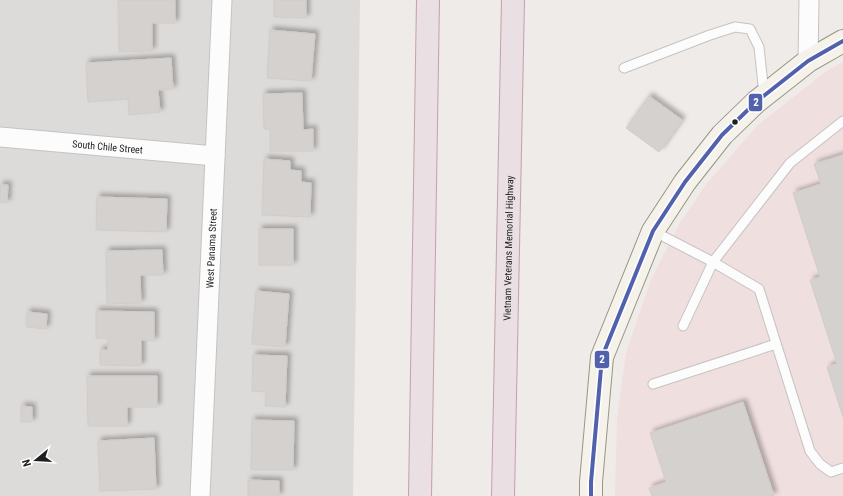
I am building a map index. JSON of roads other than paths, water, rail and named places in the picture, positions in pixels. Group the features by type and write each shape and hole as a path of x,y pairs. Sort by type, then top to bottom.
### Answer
{"highway":[{"path":"420,496 428,0"},
{"name":"Vietnam Veterans Memorial Highway","path":"503,496 513,0"},
{"path":"414,496 421,429"}],"street":[{"name":"West Panama Street","path":"200,496 222,0"},
{"path":"808,61 809,0"},
{"path":"591,496 602,357 654,231 685,182 722,135 764,95 808,61 843,42"},
{"name":"South Chile Street","path":"0,137 215,156"}],"lane":[{"path":"624,68 735,27 750,29 759,47 764,95"},
{"path":"683,326 713,262 790,163 843,121"},
{"path":"654,231 713,262 759,289 810,451 820,464 831,472 843,468"},
{"path":"653,384 776,344"}]}
